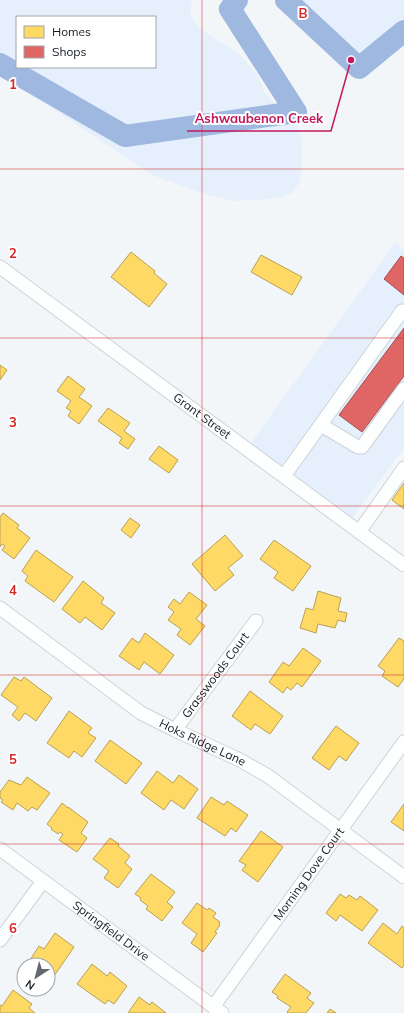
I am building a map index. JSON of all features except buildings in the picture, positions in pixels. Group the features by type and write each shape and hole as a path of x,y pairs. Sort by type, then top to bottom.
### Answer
{"street":[{"name":"Grant Street","path":"0,267 404,565"},
{"path":"284,476 402,312 404,313"},
{"path":"321,425 358,447 362,447 404,389"},
{"path":"359,532 404,468"},
{"name":"Hoks Ridge Lane","path":"0,608 141,713 240,760 268,776 404,877"},
{"name":"Grasswoods Court","path":"175,730 256,621"},
{"name":"Morning Dove Court","path":"218,1010 340,830 404,742"},
{"name":"Springfield Drive","path":"0,849 218,1010"},
{"path":"0,940 43,881"}],"shaded area":[{"path":"0,0 192,0 190,16 198,27 239,54 260,81 264,92 297,124 302,140 302,170 299,183 293,192 283,197 259,200 232,201 202,193 152,175 47,105 0,69"},
{"path":"291,0 404,0 404,26 363,60 351,60 325,31"},
{"path":"395,243 404,249 404,448 352,518 251,443"}],"waterway":[{"path":"0,64 125,136 296,112 230,9 237,0"},
{"path":"286,0 359,68 404,31"}],"place":[{"name":"Ashwaubenon Creek","path":"351,60"}]}
